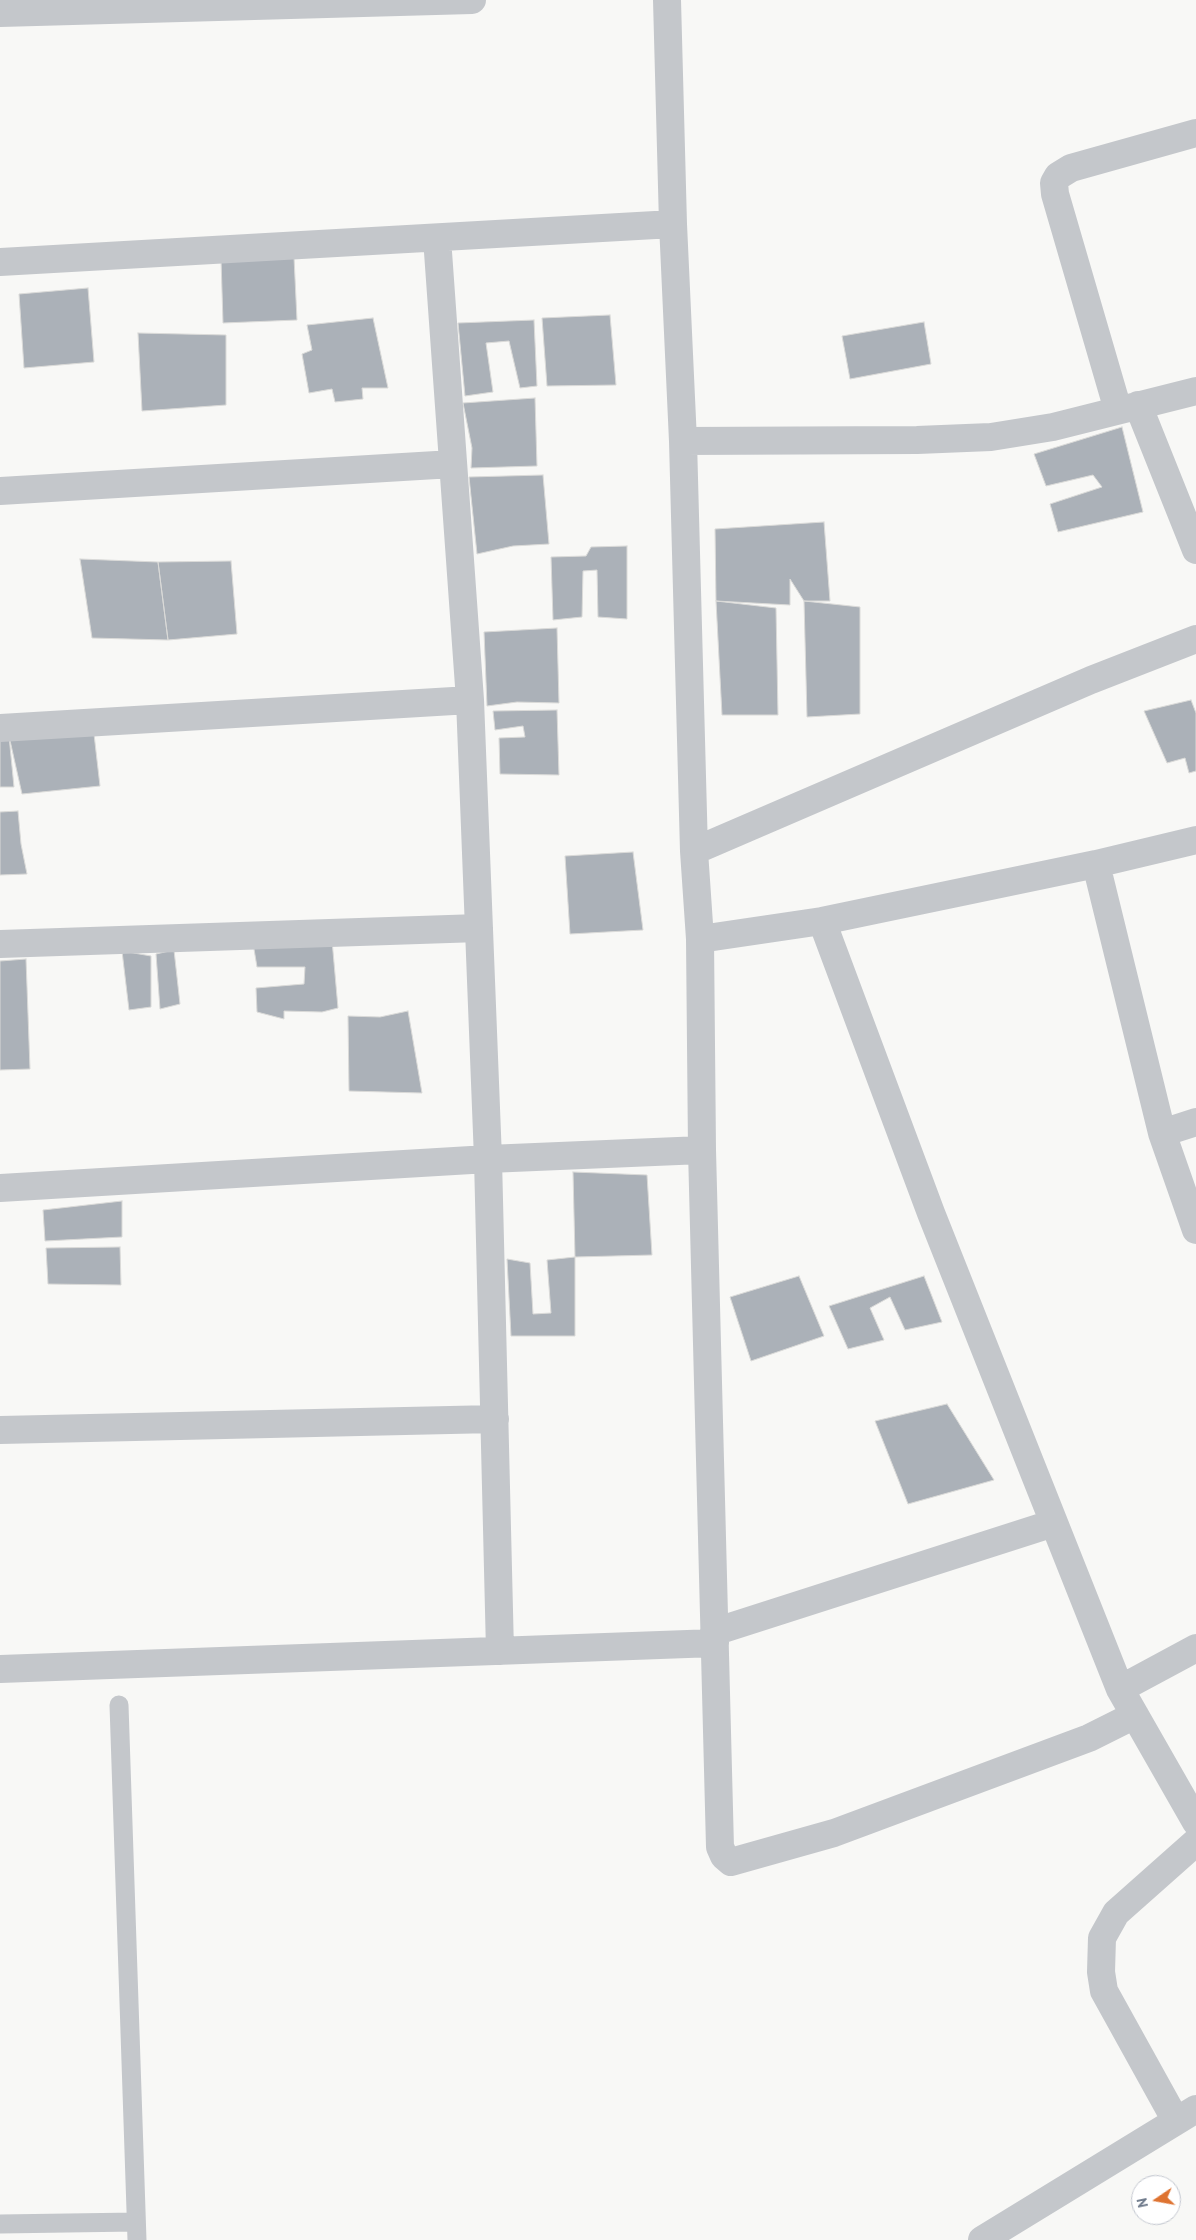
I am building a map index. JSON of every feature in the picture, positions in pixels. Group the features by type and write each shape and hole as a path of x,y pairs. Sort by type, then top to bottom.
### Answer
{"street":[{"path":"0,13 198,4 472,0"},
{"path":"667,0 673,224 683,441 694,851 700,939 702,1150 720,1847 724,1856 731,1862 834,1833 1088,1738 1135,1715"},
{"path":"1196,133 1071,168 1058,176 1054,183 1055,194 1128,408 1196,550"},
{"path":"0,262 673,224"},
{"path":"437,238 470,700 488,1159 500,1651"},
{"path":"683,441 907,440 991,437 1053,427 1196,391"},
{"path":"0,491 453,464"},
{"path":"694,851 1091,680 1196,639"},
{"path":"0,728 470,700"},
{"path":"700,939 822,921 1096,864 1196,840"},
{"path":"1096,864 1162,1133 1196,1230"},
{"path":"822,921 931,1213 1120,1688 1196,1822"},
{"path":"0,944 479,928"},
{"path":"1162,1133 1196,1122"},
{"path":"0,1188 488,1159 702,1150"},
{"path":"0,1430 494,1419"},
{"path":"0,1669 500,1651 715,1637 1054,1523"},
{"path":"1120,1688 1196,1648"},
{"path":"982,2240 1007,2233 1186,2115 1104,1991 1101,1972 1102,1938 1116,1913 1196,1842"}],"lane":[{"path":"0,2224 137,2231 119,1705"}],"building":[{"path":"294,257 297,320 223,323 221,259"},
{"path":"88,288 94,362 24,368 19,294"},
{"path":"610,315 616,385 547,386 542,318"},
{"path":"373,318 388,388 362,388 363,399 335,402 332,389 309,393 302,354 312,350 307,325"},
{"path":"534,320 537,386 520,388 509,341 486,343 493,392 465,396 458,323"},
{"path":"924,322 931,364 850,379 842,336"},
{"path":"138,333 226,335 226,405 142,411"},
{"path":"535,398 537,466 471,468 472,448 463,403"},
{"path":"1122,427 1143,512 1058,532 1050,504 1102,487 1093,475 1046,486 1034,454"},
{"path":"543,475 549,544 513,546 477,554 469,477"},
{"path":"824,522 830,601 804,601 790,579 790,605 716,601 715,529"},
{"path":"627,546 627,619 598,617 597,570 583,571 582,617 553,620 551,557 586,556 591,547"},
{"path":"80,559 158,562 168,640 92,638"},
{"path":"231,561 237,634 168,640 158,562"},
{"path":"716,601 776,608 778,715 722,715"},
{"path":"804,601 860,607 860,714 807,717"},
{"path":"557,628 559,703 517,702 487,706 484,632"},
{"path":"1191,700 1196,713 1196,771 1189,773 1185,758 1167,763 1144,711"},
{"path":"557,710 559,775 500,774 499,738 525,737 523,726 495,730 493,711"},
{"path":"94,734 100,786 22,794 9,736"},
{"path":"0,736 9,736 14,787 0,787"},
{"path":"18,811 21,844 27,874 0,875 0,812"},
{"path":"633,852 643,930 570,934 565,856"},
{"path":"332,940 338,1008 322,1012 284,1011 284,1019 257,1012 256,988 304,984 305,967 257,967 253,943"},
{"path":"174,950 180,1004 160,1009 156,954"},
{"path":"122,951 151,956 151,1007 129,1010"},
{"path":"26,959 30,1069 0,1070 0,961"},
{"path":"408,1011 422,1093 349,1091 348,1016 380,1017"},
{"path":"573,1172 647,1175 652,1255 575,1257"},
{"path":"122,1201 122,1237 45,1241 43,1210"},
{"path":"120,1247 121,1285 48,1284 46,1248"},
{"path":"575,1257 575,1336 511,1336 507,1259 530,1263 533,1314 551,1313 547,1260"},
{"path":"799,1276 824,1336 751,1361 730,1297"},
{"path":"924,1276 942,1322 905,1330 890,1297 870,1308 884,1340 848,1349 829,1306"},
{"path":"947,1404 994,1480 908,1504 875,1421"}]}
